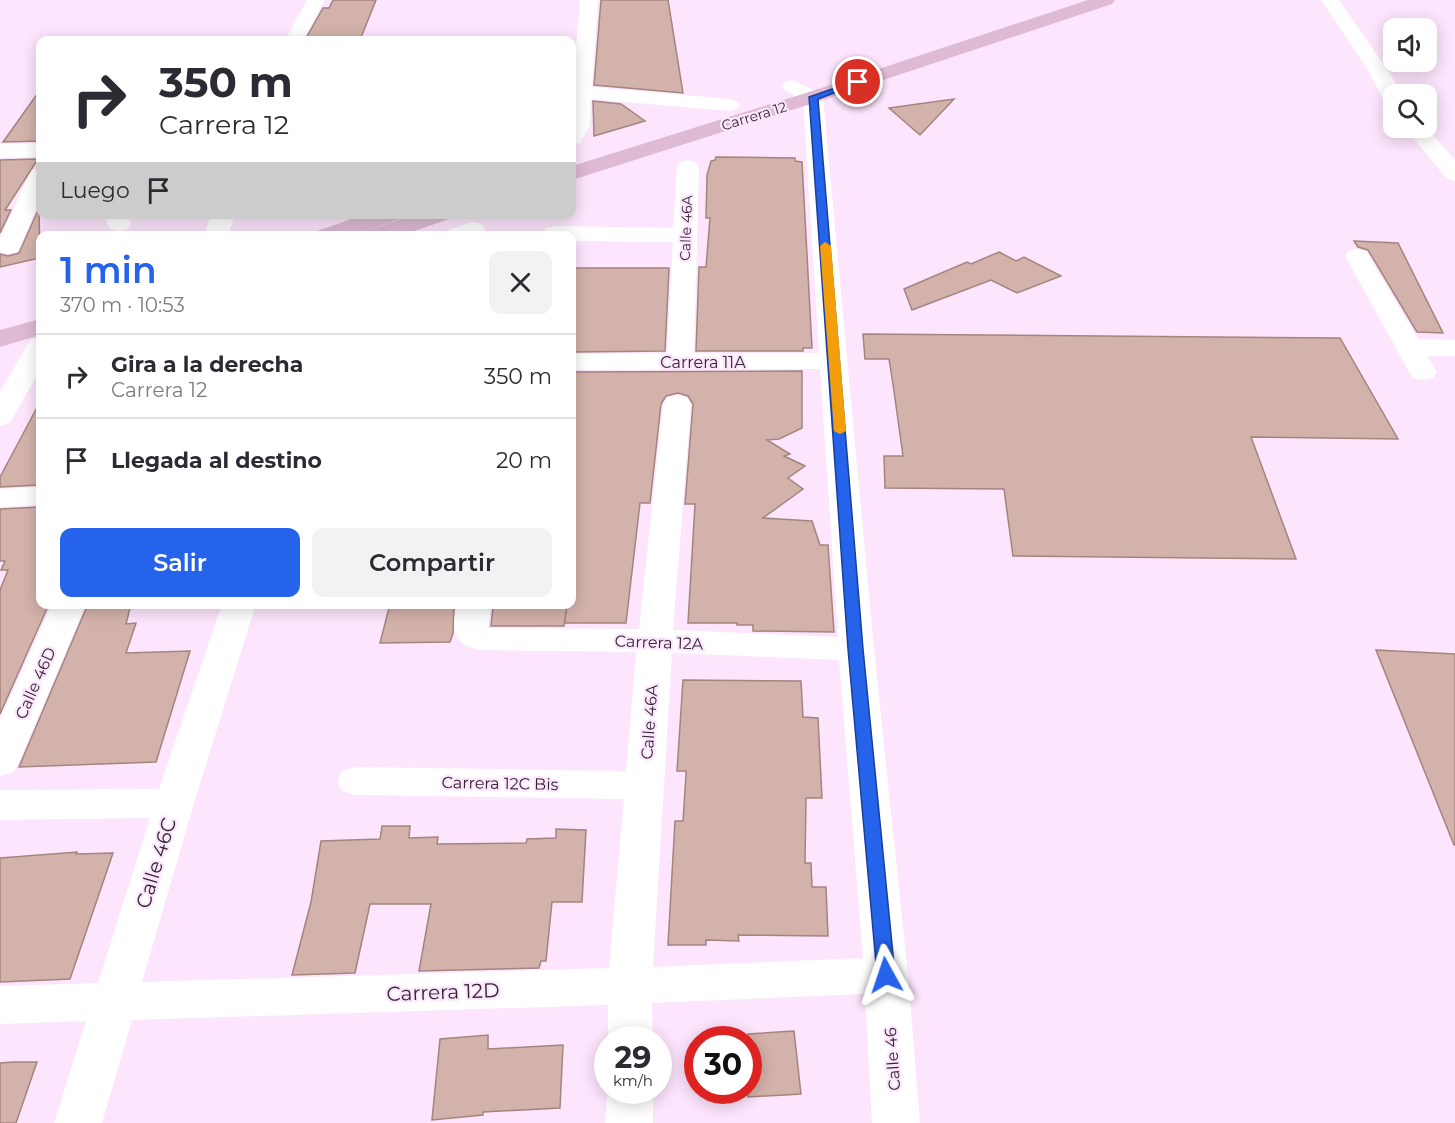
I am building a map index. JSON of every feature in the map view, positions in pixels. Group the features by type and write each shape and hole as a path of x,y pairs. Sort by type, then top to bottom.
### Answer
{"main road":[{"name":"Carrera 12","path":"576,172 1066,0"},
{"name":"Carrera 12","path":"576,147 730,105 803,92 1106,0"},
{"path":"341,231 376,219"},
{"path":"389,231 426,219"},
{"path":"0,339 36,328"},
{"path":"0,357 36,346"}],"street":[{"path":"296,36 316,0"},
{"path":"576,147 589,0"},
{"path":"1330,0 1385,84"},
{"path":"582,92 730,105"},
{"name":"Calle 46","path":"803,92 835,361 856,649 886,975 896,1123"},
{"path":"1424,138 1455,174"},
{"path":"0,151 36,150"},
{"name":"Calle 46A","path":"680,362 688,167"},
{"path":"8,247 36,184"},
{"path":"576,234 686,235"},
{"path":"1357,256 1424,372"},
{"path":"1410,347 1455,348"},
{"path":"0,417 36,352"},
{"name":"Carrera 11A","path":"576,362 835,361"},
{"name":"Calle 46A","path":"630,1026 630,986 644,785 677,405"},
{"path":"0,498 36,496"},
{"name":"Calle 46D","path":"0,762 67,609"},
{"name":"Calle 46C","path":"78,1123 174,803 237,609"},
{"name":"Carrera 12A","path":"471,616 471,634 478,639 655,641 856,649"},
{"name":"Carrera 12C Bis","path":"356,781 644,785"},
{"path":"0,805 174,803"},
{"name":"Carrera 12D","path":"0,1005 630,986 886,975"},
{"path":"629,1104 629,1123"}],"building":[{"path":"333,0 376,0 362,36 307,36 323,8 329,8"},
{"path":"601,0 668,0 683,93 594,85"},
{"path":"36,96 36,141 3,142"},
{"path":"954,99 920,135 889,108"},
{"path":"593,101 621,104 645,121 594,136"},
{"path":"716,157 795,158 795,161 802,162 812,348 803,348 803,351 696,351 699,267 706,267 710,218 706,218 707,175 711,161"},
{"path":"36,159 5,210 11,210 0,233 0,160"},
{"path":"36,215 36,219 39,219 39,231 36,231 36,259 0,267 0,254 8,256 19,253"},
{"path":"1354,241 1398,243 1443,333 1417,332 1368,250 1358,247"},
{"path":"999,252 1016,261 1024,257 1061,276 1017,293 991,280 912,310 904,289 967,262 971,264"},
{"path":"576,268 669,268 665,351 576,352"},
{"path":"863,334 1340,338 1398,439 1251,437 1296,559 1013,556 1004,489 885,488 884,456 903,456 893,384 889,359 865,359"},
{"path":"802,371 802,428 779,439 767,440 790,454 784,456 805,466 788,478 803,489 763,518 812,521 820,545 828,545 834,632 753,631 753,625 737,625 737,623 688,623 695,504 685,504 693,404 688,396 678,393 666,396 661,404 650,503 640,503 626,623 564,623 566,609 576,609 576,372"},
{"path":"36,410 36,485 0,487 0,477"},
{"path":"36,507 36,609 47,609 0,714 0,590 8,570 1,570 5,561 0,561 0,509"},
{"path":"86,609 130,609 126,624 136,623 126,653 190,651 156,762 19,767"},
{"path":"389,609 454,609 453,633 450,642 380,643"},
{"path":"493,609 566,609 564,626 491,626"},
{"path":"1376,650 1455,654 1455,845 1454,845"},
{"path":"683,680 801,681 803,717 818,718 822,798 806,798 805,863 811,863 812,887 826,887 828,936 738,935 739,941 706,940 706,945 668,945 675,821 683,821 686,775 686,771 677,771"},
{"path":"382,826 410,826 409,838 438,837 437,844 526,843 527,839 556,838 556,829 586,830 582,902 552,902 546,961 541,961 539,968 419,971 431,904 370,904 355,973 292,975 311,902 321,841 380,839"},
{"path":"77,852 76,854 113,853 70,979 0,982 0,858"},
{"path":"794,1031 801,1094 762,1096 762,1033"},
{"path":"488,1035 488,1049 563,1045 560,1108 483,1112 483,1115 432,1120 440,1039"},
{"path":"37,1062 16,1123 0,1123 0,1063"}],"slow traffic":[{"path":"825,246 840,431"}],"route":[{"path":"858,82 813,97 856,649 886,975"}]}
